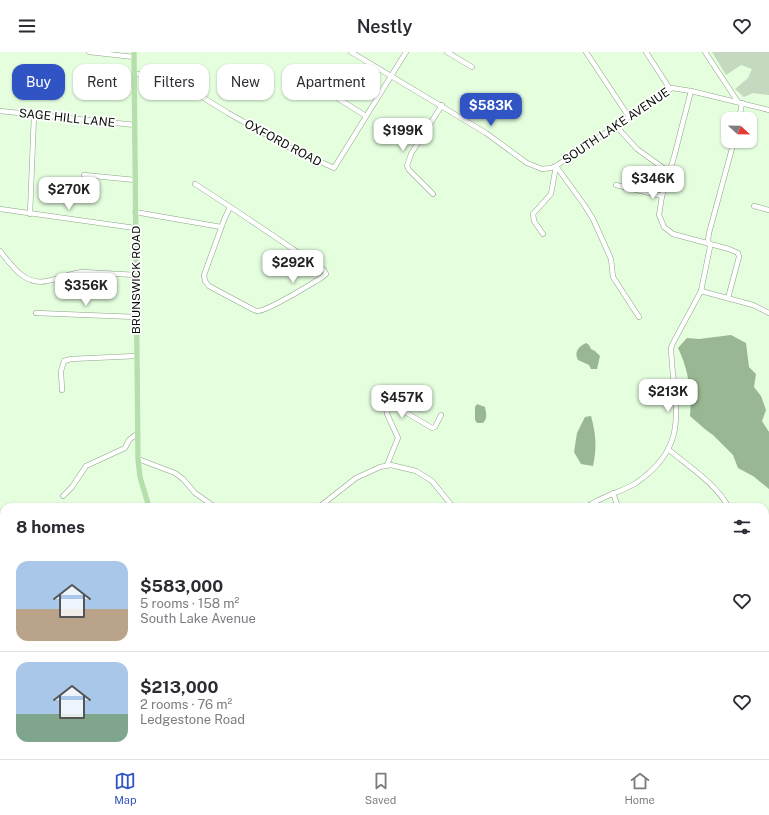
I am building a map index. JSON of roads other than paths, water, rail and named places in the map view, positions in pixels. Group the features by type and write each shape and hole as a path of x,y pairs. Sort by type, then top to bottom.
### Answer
{"main road":[{"name":"BRUNSWICK ROAD","path":"134,55 138,459 140,477 148,503"}],"street":[{"path":"89,52 134,55"},
{"name":"SOUTH LAKE AVENUE","path":"351,52 442,105 486,133 527,163 542,169 556,166 670,89 675,88 691,91 769,110"},
{"name":"OXFORD ROAD","path":"134,74 160,76 181,84 288,147 332,168 336,166 406,52"},
{"path":"447,52 472,67"},
{"path":"586,52 629,117"},
{"path":"646,52 670,89"},
{"path":"705,52 740,102 739,112"},
{"path":"691,91 662,196 659,215 661,224 666,230 689,239 737,252 739,255 728,298"},
{"path":"340,100 366,116"},
{"path":"433,194 409,170 407,166 411,154 442,105"},
{"name":"SAGE HILL LANE","path":"0,111 135,125"},
{"path":"30,214 34,115"},
{"path":"616,126 637,149 669,172"},
{"path":"594,503 634,484 645,476 660,461 668,449 677,420 671,348 701,291 708,257 709,233 732,148"},
{"path":"544,234 534,221 532,214 551,194 556,166"},
{"path":"556,166 593,219 611,259 613,277 639,317"},
{"path":"84,175 135,180"},
{"path":"195,184 230,207 324,270 326,274 266,309 258,311 209,286 205,281 204,275 230,207"},
{"path":"616,185 662,196"},
{"path":"754,206 769,210"},
{"path":"0,209 135,228"},
{"path":"135,212 222,227"},
{"path":"0,252 19,274 30,280 48,281 83,272 136,275"},
{"path":"701,291 759,307 769,313"},
{"path":"36,313 136,317"},
{"path":"62,390 61,371 64,361 71,359 136,356"},
{"path":"387,465 398,438 387,414 388,408 395,406 432,428 438,422 441,414"},
{"path":"63,496 72,487 86,466 125,448 130,440 138,433"},
{"path":"668,449 715,488 726,503"},
{"path":"138,459 175,473 183,479 195,493 209,503"},
{"path":"324,503 356,478 366,472 387,465 402,467 422,475 432,481 450,503"},
{"path":"613,493 617,503"}]}
